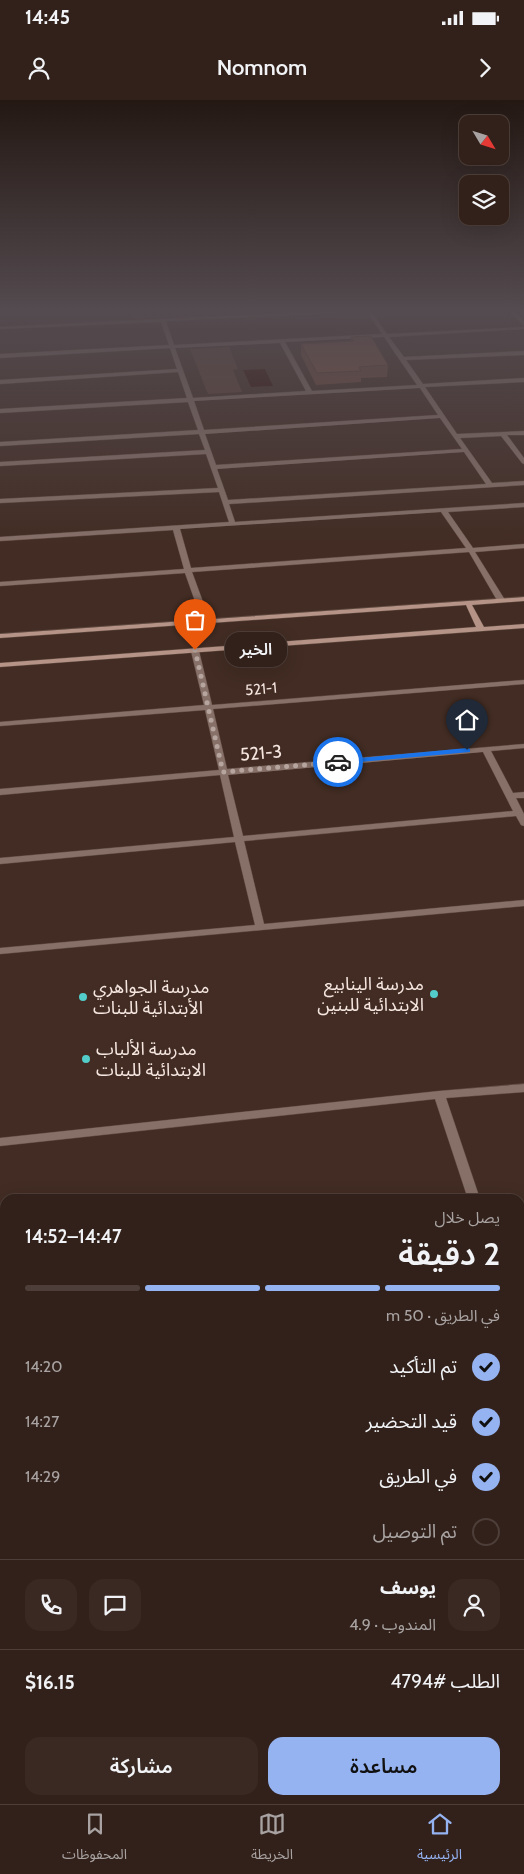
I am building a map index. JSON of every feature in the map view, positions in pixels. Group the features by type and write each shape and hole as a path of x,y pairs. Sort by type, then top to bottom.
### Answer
{"street":[{"path":"187,390 233,524"},
{"path":"0,411 366,390"},
{"path":"424,390 490,485"},
{"path":"0,444 442,416"},
{"path":"456,436 524,433"},
{"path":"503,434 524,462"},
{"path":"214,467 466,450"},
{"path":"0,464 209,452"},
{"path":"226,502 524,483"},
{"path":"0,501 220,490"},
{"path":"0,539 524,505"},
{"path":"443,510 471,550 501,600"},
{"path":"176,528 206,621"},
{"path":"0,584 524,546"},
{"path":"0,636 524,599"},
{"path":"468,603 481,629"},
{"path":"0,665 524,626"},
{"path":"195,650 260,927"},
{"name":"521-1","path":"0,724 524,682"},
{"name":"521-3","path":"0,792 524,746"},
{"path":"486,749 524,823"},
{"path":"510,796 524,795"},
{"path":"0,861 519,813"},
{"path":"0,951 524,902"},
{"path":"0,1142 439,1095 524,1088"},
{"path":"439,1095 472,1194"}],"shaded area":[{"path":"206,390 241,390 242,392 208,394"}],"way so far":[{"path":"195,650 223,772 338,762"}],"place":[{"name":"الخير","path":"195,650"},
{"name":"مدرسة الينابيع الابتدائية للبنين","path":"434,994"},
{"name":"مدرسة الجواهري الأبتدائية للبنات","path":"83,997"},
{"name":"مدرسة الألباب الابتدائية للبنات","path":"86,1059"}],"route":[{"path":"338,762 467,750"}]}
